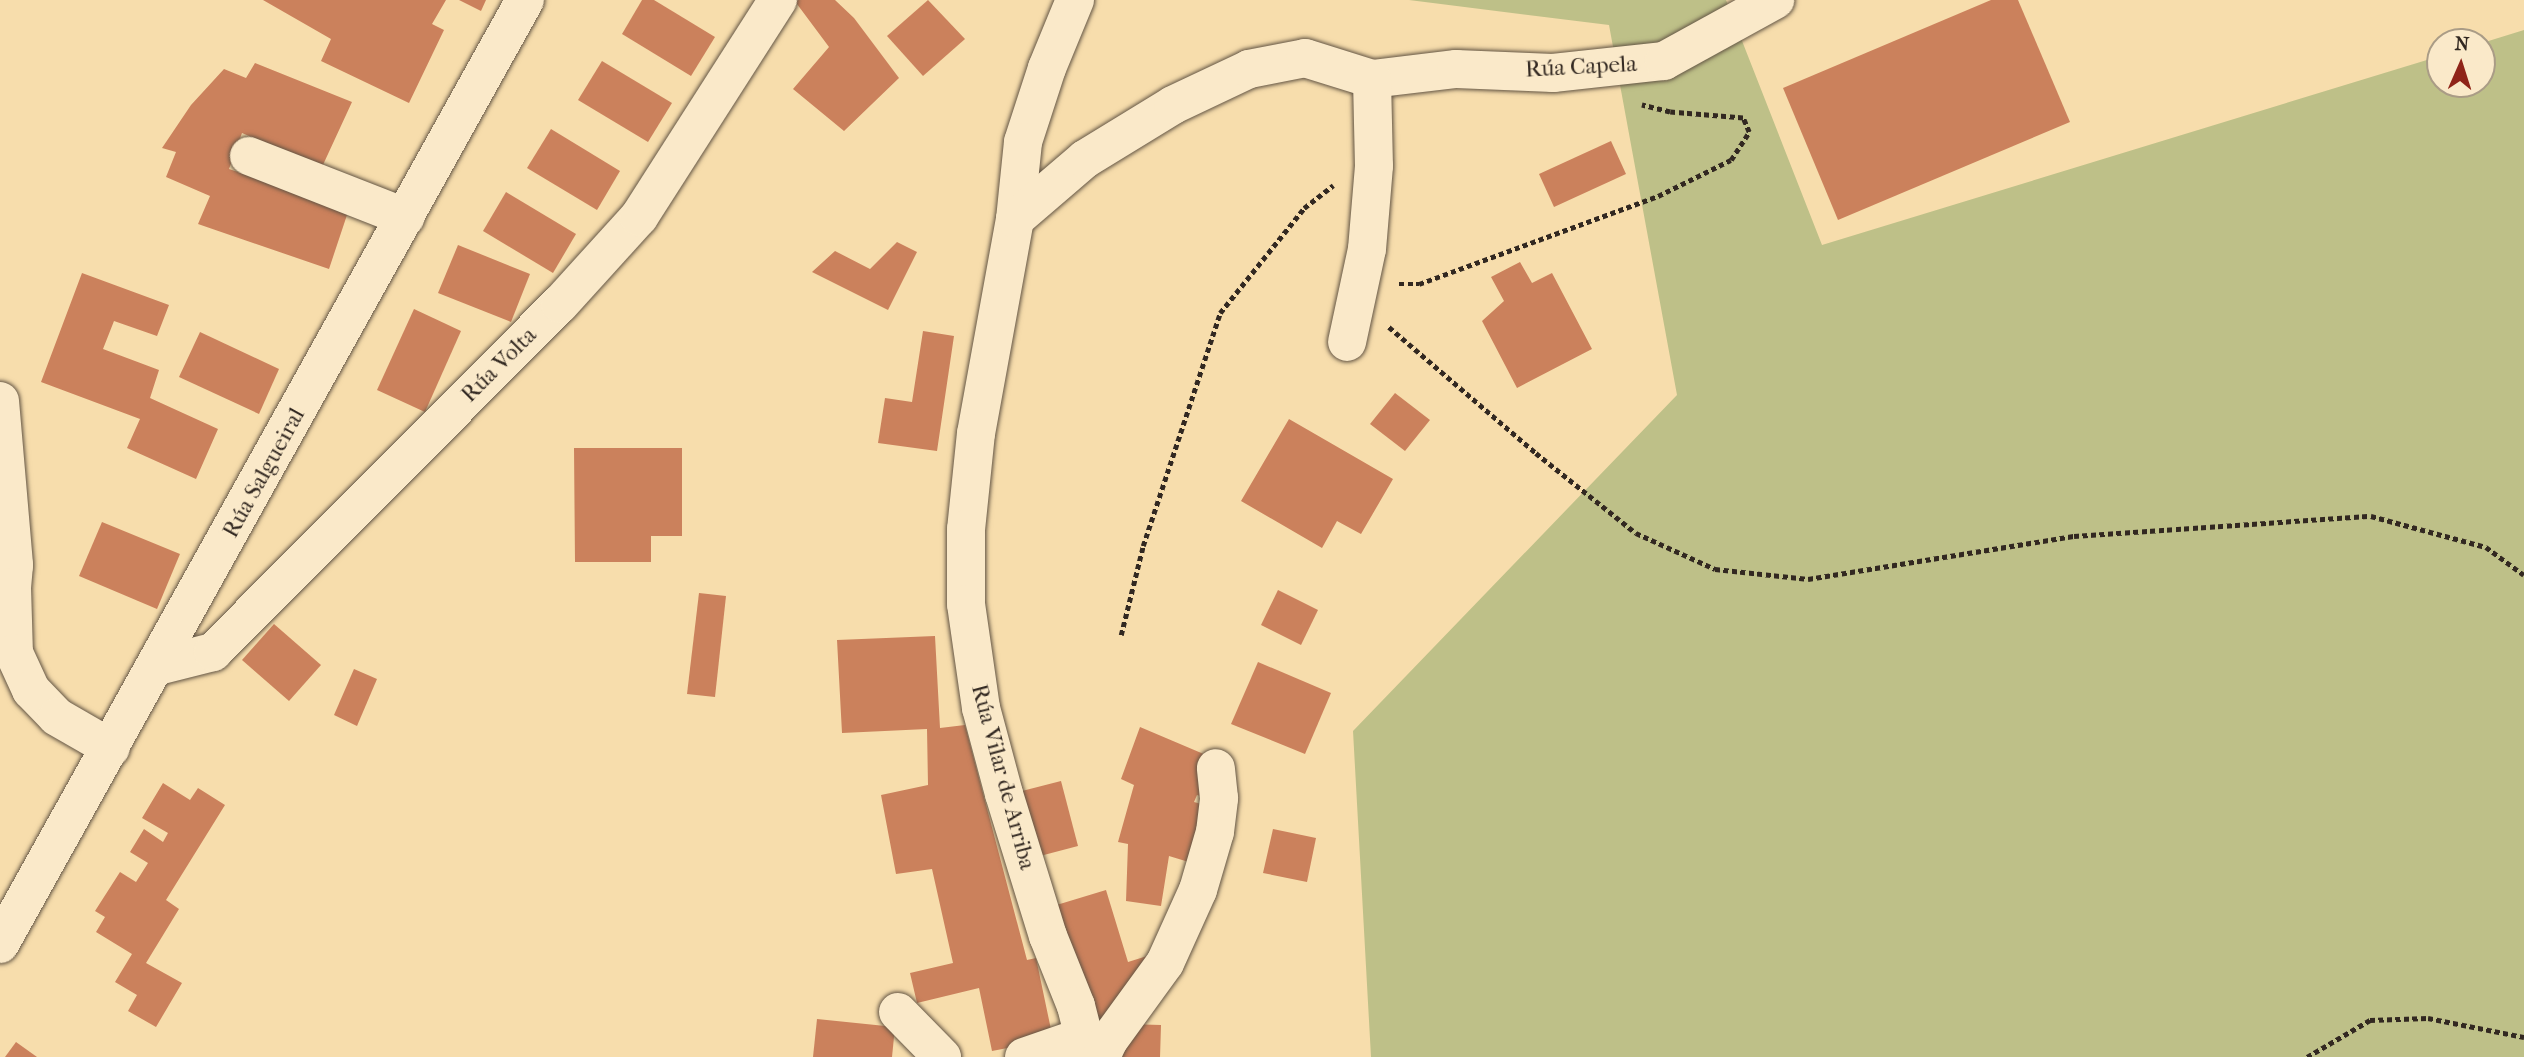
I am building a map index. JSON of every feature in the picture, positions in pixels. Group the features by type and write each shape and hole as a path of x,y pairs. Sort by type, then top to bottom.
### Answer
{"street":[{"name":"Rúa Salgueiral","path":"0,944 158,666 525,0"},
{"name":"Rúa Volta","path":"158,666 213,652 560,304 639,217 778,0"},
{"name":"Rúa Vilar de Arriba","path":"1075,0 1047,68 1023,142 1015,219 976,433 966,529 966,604 981,708 1004,794 1048,936 1091,1050"},
{"name":"Rúa Capela","path":"1372,79 1456,69 1553,73 1664,61 1775,0"},
{"path":"1015,219 1085,159 1173,105 1249,69 1305,58 1372,79 1374,151 1367,249 1347,342"},
{"path":"249,156 405,217"},
{"path":"0,401 14,565 14,653 31,690 57,717 111,748"},
{"path":"1024,1057 1091,1050 1109,1040 1165,962 1198,890 1215,832 1219,798 1216,768"},
{"path":"898,1012 942,1057"}],"path":[{"path":"1596,70 1606,100 1670,112 1743,118 1749,132 1731,160 1658,196 1419,284 1380,285 1357,296 1536,453 1636,533 1715,569 1808,579 2074,536 2371,516 2486,547 2524,575"},
{"path":"1121,635 1143,546 1220,313 1304,208 1374,151"},
{"path":"2307,1057 2371,1020 2428,1018 2524,1038"}],"green space":[{"path":"1409,0 1726,0 1822,245 2426,60 2426,98 2496,98 2496,39 2524,30 2524,1057 1371,1057 1353,731 1677,395 1609,25"}],"building":[{"path":"263,0 446,0 432,24 444,30 409,103 321,61 331,39"},
{"path":"459,0 486,0 481,11"},
{"path":"642,0 654,0 715,37 691,76 622,34"},
{"path":"794,0 835,0 854,18 899,78 844,131 793,89 829,47"},
{"path":"928,0 965,39 923,76 887,36"},
{"path":"1991,0 2018,0 2070,122 1838,220 1783,88"},
{"path":"602,61 672,103 648,142 578,100"},
{"path":"255,63 352,102 322,167 242,133 229,169 349,209 329,269 198,224 210,196 166,177 176,152 162,148 191,105 224,69 246,78"},
{"path":"551,129 620,171 597,210 527,168"},
{"path":"1611,141 1626,174 1554,207 1539,174"},
{"path":"506,192 576,234 553,273 483,231"},
{"path":"897,242 917,252 888,310 812,272 835,251 870,269"},
{"path":"458,245 530,274 511,322 438,293"},
{"path":"1520,262 1532,283 1552,273 1592,349 1517,388 1482,321 1504,301 1491,277"},
{"path":"82,273 169,305 157,336 114,321 103,349 159,370 150,398 218,429 196,479 127,448 140,419 41,382"},
{"path":"414,309 461,331 425,412 377,390"},
{"path":"923,331 954,336 937,451 878,443 885,398 912,402"},
{"path":"200,332 279,369 259,414 179,377"},
{"path":"1395,393 1430,420 1405,451 1370,424"},
{"path":"1289,419 1393,479 1361,534 1337,521 1322,548 1241,501"},
{"path":"574,448 682,448 682,536 651,536 651,562 575,562"},
{"path":"102,522 180,554 157,609 79,576"},
{"path":"1278,590 1318,610 1301,645 1261,625"},
{"path":"699,593 726,596 715,697 687,694"},
{"path":"274,624 321,665 289,701 242,660"},
{"path":"935,636 940,728 965,725 1027,960 1036,958 1053,1039 992,1051 979,988 917,1003 910,973 953,963 932,869 896,874 881,795 928,785 927,729 842,733 837,640"},
{"path":"1258,662 1331,693 1305,754 1231,724"},
{"path":"354,669 377,679 357,726 334,715"},
{"path":"1140,727 1206,755 1210,799 1197,795 1194,802 1208,806 1192,863 1169,856 1161,906 1126,901 1128,844 1118,842 1134,785 1121,779"},
{"path":"1061,781 1078,846 1040,856 1022,791"},
{"path":"163,783 190,800 198,788 225,805 166,900 179,909 146,963 182,983 156,1027 128,1011 137,995 115,982 132,954 96,932 105,917 95,911 120,872 136,882 148,863 130,852 144,829 163,842 168,833 142,818"},
{"path":"1273,829 1316,838 1307,882 1263,873"},
{"path":"1106,890 1128,962 1160,952 1095,1030 1050,907"},
{"path":"817,1019 895,1027 892,1057 813,1057"},
{"path":"1127,1024 1161,1025 1160,1057 1108,1057"},
{"path":"16,1042 37,1057 5,1057"}]}
